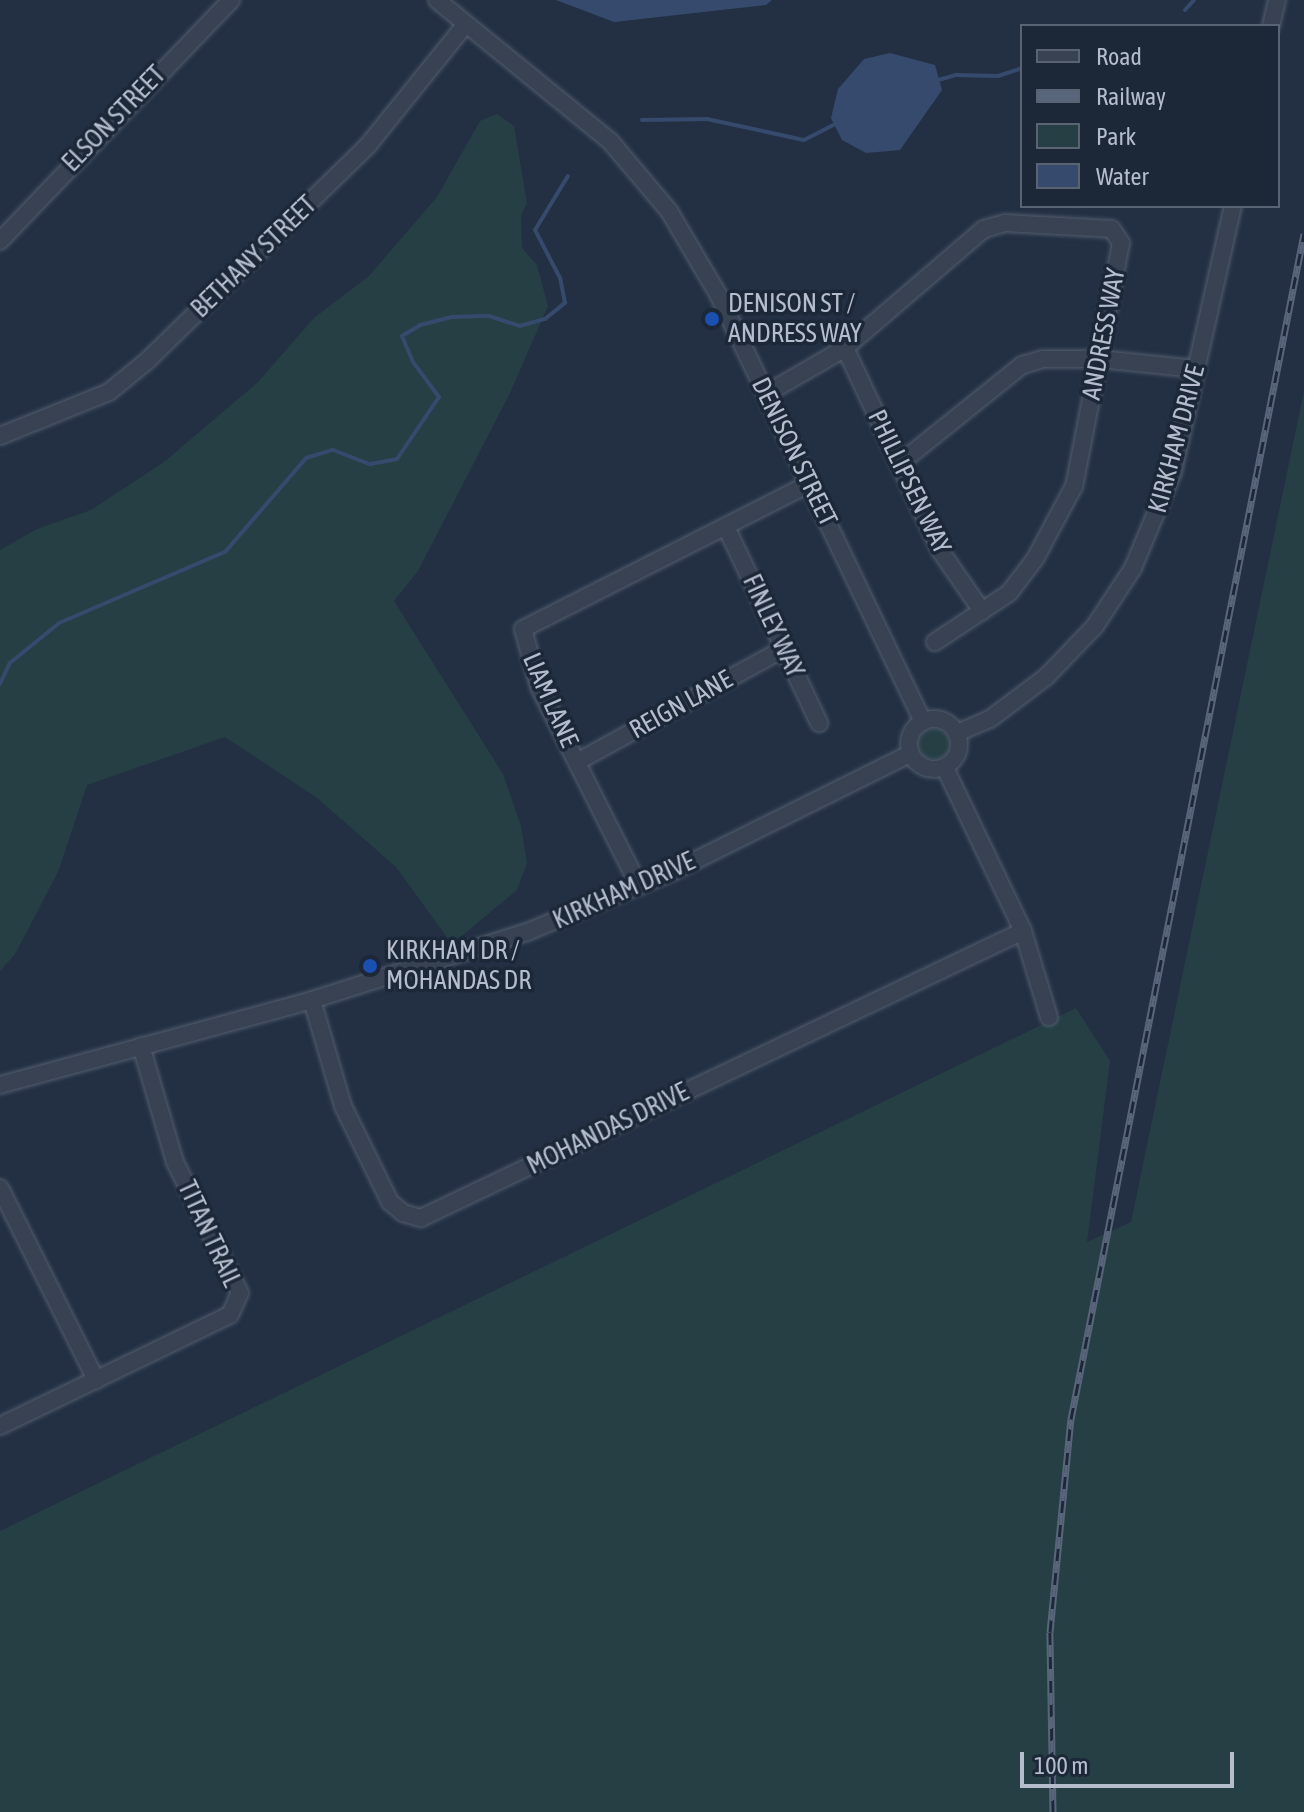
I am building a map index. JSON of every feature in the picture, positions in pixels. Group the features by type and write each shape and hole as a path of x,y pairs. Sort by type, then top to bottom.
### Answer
{"street":[{"name":"ELSON STREET","path":"0,241 231,0"},
{"name":"DENISON STREET","path":"437,0 610,141 639,172 694,250 923,722"},
{"path":"1271,24 1277,0"},
{"name":"BETHANY STREET","path":"0,436 109,392 147,361 369,144 466,24"},
{"name":"KIRKHAM DRIVE","path":"957,733 1019,700 1072,652 1115,598 1162,505 1233,208"},
{"name":"ANDRESS WAY","path":"766,394 845,348 984,229 1005,223 1100,225 1112,229 1121,243 1074,486 1035,559 1009,593 935,642"},
{"name":"PHILLIPSEN WAY","path":"845,348 941,552 982,611"},
{"path":"899,464 1022,365 1043,359 1100,359 1196,369"},
{"path":"727,529 809,484"},
{"name":"FINLEY WAY","path":"727,529 819,723"},
{"name":"LIAM LANE","path":"639,886 539,687 523,629 727,529"},
{"name":"REIGN LANE","path":"577,762 785,648"},
{"path":"945,721 957,733 960,749 945,768 929,769 910,754 910,736 923,722 945,721"},
{"name":"KIRKHAM DRIVE","path":"0,1085 312,1000 527,932 639,886 910,754"},
{"path":"945,768 1023,931 1049,1017"},
{"name":"MOHANDAS DRIVE","path":"312,1000 343,1106 390,1202 403,1213 421,1218 1023,931"},
{"name":"TITAN TRAIL","path":"0,1426 230,1315 240,1293 175,1162 141,1046"},
{"path":"0,1188 96,1380"}],"green space":[{"path":"497,114 514,126 527,203 521,215 522,248 537,265 548,306 510,393 418,571 394,601 503,774 521,826 527,863 517,890 452,944 396,867 316,797 225,737 87,785 58,872 15,954 0,971 0,550 37,529 91,510 164,462 258,382 314,318 369,276 437,197 480,121"},
{"path":"1304,391 1304,1812 0,1812 0,1531 1076,1008 1110,1061 1087,1242 1131,1222"},
{"path":"934,729 945,733 949,744 945,755 934,759 923,755 919,744 923,733"}],"water":[{"path":"556,0 772,0 766,5 614,22"},
{"path":"890,53 935,65 942,90 900,150 866,153 842,140 831,118 838,89 864,59"}],"waterway":[{"path":"1185,10 1194,0"},
{"path":"935,81 956,75 998,76 1020,69"},
{"path":"642,120 707,119 804,140 839,122"},
{"path":"0,684 10,663 59,623 225,552 306,458 333,450 370,464 397,459 439,397 413,362 402,336 420,325 453,317 489,316 520,326 545,319 565,303 560,278 535,230 568,176"}],"railway":[{"path":"1053,1812 1050,1632 1071,1419 1304,234"}],"place":[{"name":"DENISON ST / ANDRESS WAY","path":"712,319"},
{"name":"KIRKHAM DR / MOHANDAS DR","path":"370,966"}]}
